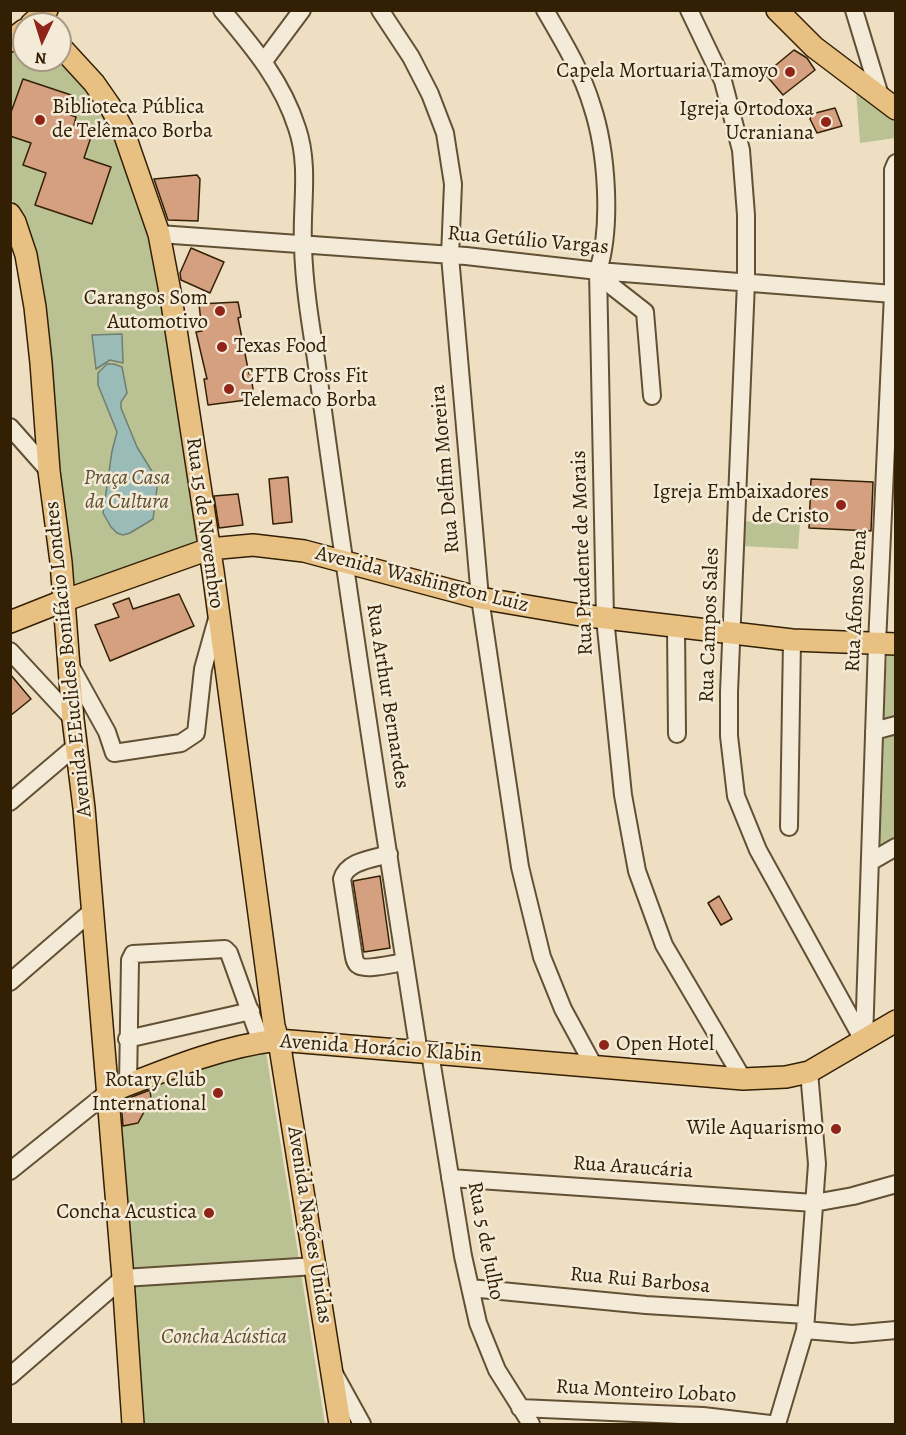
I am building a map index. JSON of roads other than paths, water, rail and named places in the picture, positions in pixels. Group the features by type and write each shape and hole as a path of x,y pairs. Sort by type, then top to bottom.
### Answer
{"main road":[{"path":"777,10 814,47 888,104"},
{"name":"Rua 15 de Novembro","path":"72,59 94,83 123,130 159,234 171,297 209,549 271,1036"},
{"name":"Avenida EEuclides Bonifácio Londres","path":"10,214 26,255 35,307 73,718 84,808 108,1101"},
{"name":"Avenida Washington Luiz","path":"10,622 209,549 253,545 304,551 480,598 580,615 792,640 886,644"},
{"name":"Avenida Washington Luiz","path":"10,607 49,597 63,601"},
{"name":"Avenida Horácio Klabin","path":"108,1101 128,1085 192,1060 271,1036 425,1053 743,1079 786,1077 809,1072 896,1021"},
{"name":"Avenida Nações Unidas","path":"271,1036 316,1266 340,1425"},
{"path":"108,1101 133,1425"}],"street":[{"name":"Rua Arthur Bernardes","path":"222,10 264,61 298,129 305,171 303,244 307,293 343,561 405,962 425,1053"},
{"path":"264,61 302,10"},
{"name":"Rua Delfim Moreira","path":"380,10 411,57 430,94 445,133 453,184 450,256 480,598 520,867 542,957 563,1009 595,1068"},
{"name":"Rua Prudente de Morais","path":"544,10 565,44 593,106 605,182 606,233 600,271 605,618 623,795 636,871 664,945 743,1079"},
{"name":"Rua Campos Sales","path":"689,10 723,81 741,150 746,215 746,282 729,736 736,796 758,850 864,1040"},
{"path":"854,10 888,104"},
{"name":"Rua Afonso Pena","path":"864,1040 874,731 886,644 893,294 893,170 896,163"},
{"name":"Rua Getúlio Vargas","path":"159,234 893,294"},
{"path":"600,271 613,287 645,312 652,396"},
{"path":"10,428 49,471"},
{"path":"69,664 107,732 114,753 181,743 196,733 203,669 218,618"},
{"path":"676,627 677,734"},
{"path":"789,827 792,640"},
{"path":"10,651 73,718"},
{"path":"874,731 896,725"},
{"path":"10,802 77,745"},
{"path":"870,862 896,847"},
{"path":"388,854 354,864 344,871 342,879 353,951 355,962 359,966 405,962"},
{"path":"10,982 92,911"},
{"path":"128,1085 130,960 133,954 225,950 229,953 251,1011 271,1036"},
{"path":"127,1039 251,1011"},
{"name":"Rua 5 de Julho","path":"425,1053 478,1323 497,1371 531,1425"},
{"path":"777,1425 806,1323 818,1164 809,1072"},
{"name":"Avenida Horácio Klabin","path":"10,1172 108,1101"},
{"name":"Rua Araucária","path":"450,1178 814,1203 853,1196 896,1184"},
{"path":"10,1376 123,1278 316,1266"},
{"name":"Rua Rui Barbosa","path":"470,1288 806,1323 852,1334 896,1330"},
{"path":"331,1367 362,1425"},
{"name":"Rua Monteiro Lobato","path":"520,1408 703,1416 770,1425"}],"water":[{"path":"122,334 123,363 110,360 96,369 92,335"},
{"path":"107,364 122,367 127,393 121,402 121,408 137,447 153,473 157,488 153,519 123,535 111,527 103,513 117,432 98,385 98,373"}],"place":[{"name":"Capela Mortuaria Tamoyo","path":"790,72"},
{"name":"Biblioteca Pública de Telêmaco Borba","path":"40,120"},
{"name":"Igreja Ortodoxa Ucraniana","path":"826,122"},
{"name":"Carangos Som Automotivo","path":"220,311"},
{"name":"Texas Food","path":"222,347"},
{"name":"CFTB Cross Fit Telemaco Borba","path":"229,389"},
{"name":"Igreja Embaixadores de Cristo","path":"841,505"},
{"name":"Open Hotel","path":"604,1045"},
{"name":"Rotary Club International","path":"218,1093"},
{"name":"Wile Aquarismo","path":"836,1129"},
{"name":"Concha Acustica","path":"209,1213"}],"park label":[{"name":"Praça Casa da Cultura","path":"127,491"},
{"name":"Concha Acústica","path":"224,1338"}]}
